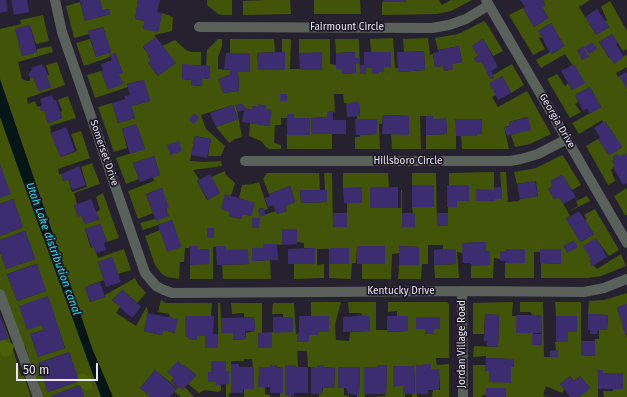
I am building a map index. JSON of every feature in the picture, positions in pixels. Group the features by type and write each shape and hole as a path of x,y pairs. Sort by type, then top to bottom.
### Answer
{"street":[{"name":"Somerset Drive","path":"55,0 62,32 145,273 156,286 172,293"},
{"name":"Fairmount Circle","path":"199,27 432,28 449,25 466,19 488,3"},
{"name":"Georgia Drive","path":"488,3 627,243"},
{"name":"Hillsboro Circle","path":"245,161 510,160 521,159 538,154 567,139"},
{"name":"Kentucky Drive","path":"172,293 462,291 584,292 604,288 627,280"},
{"name":"Jordan Village Road","path":"462,291 462,397"},
{"path":"0,294 38,397"}],"green space":[{"path":"100,0 138,0 135,19 145,21 143,29 158,31 162,13 173,17 172,31 154,35 156,37 143,47 151,60 148,63 158,76 175,63 162,46 175,40 186,50 191,52 201,52 201,65 182,65 182,79 191,80 191,85 201,86 202,78 209,79 210,66 206,66 207,50 218,39 222,39 222,46 218,57 218,69 230,70 230,75 219,79 224,93 239,91 238,72 250,72 250,53 230,53 230,39 274,39 275,52 257,53 259,70 285,69 285,52 282,52 282,39 291,39 290,69 322,70 322,53 299,53 299,39 330,39 330,64 336,65 336,69 342,69 342,74 355,73 356,64 359,64 359,58 355,58 355,52 336,53 335,39 359,39 360,73 366,74 366,68 372,68 372,74 378,74 379,72 384,72 384,67 391,52 371,52 370,39 393,38 395,68 398,68 399,72 425,70 424,51 404,52 403,39 428,38 430,55 433,54 435,67 443,66 445,71 453,69 452,64 462,62 459,46 438,50 435,38 458,34 484,21 503,51 493,56 483,39 472,46 478,56 474,58 477,63 481,61 491,79 494,77 493,75 512,64 524,85 511,93 502,76 496,95 492,97 498,107 527,91 551,134 530,144 515,147 511,135 527,117 509,122 510,126 504,127 509,149 462,149 461,136 477,136 477,134 482,134 482,119 456,119 456,149 426,149 426,135 447,134 446,119 433,119 433,116 420,116 421,149 392,149 391,134 409,134 409,116 383,115 382,124 379,124 380,149 355,149 355,137 360,137 360,135 377,134 377,119 357,119 357,116 360,116 359,103 344,103 343,94 334,94 335,113 333,111 327,112 327,117 311,118 312,134 332,134 332,149 287,149 287,135 310,134 310,118 281,118 281,125 275,125 274,143 281,145 281,149 269,149 261,141 249,136 250,123 269,126 271,110 266,109 266,106 252,106 252,110 245,108 242,104 236,105 242,137 229,143 216,127 238,119 233,105 201,115 206,129 225,146 221,156 208,156 211,139 195,136 190,161 221,161 222,166 193,170 199,179 197,181 207,200 220,193 211,177 225,171 226,175 235,183 231,196 225,195 221,209 230,212 229,216 241,219 243,214 251,216 254,203 239,198 242,185 259,182 268,209 258,209 260,216 276,211 277,214 287,211 285,206 295,202 290,186 269,194 263,179 267,173 319,173 320,190 300,190 301,203 327,202 327,190 325,190 324,173 332,173 333,227 347,226 347,203 362,203 362,188 343,188 343,173 388,173 389,187 370,187 370,208 401,208 402,190 402,226 415,227 415,213 413,213 412,207 434,207 434,186 412,185 412,173 436,173 437,226 448,226 448,207 457,207 457,201 469,201 469,185 449,185 449,173 494,172 494,190 476,190 495,201 495,199 502,199 500,172 506,172 508,202 519,201 520,199 538,196 536,181 517,184 514,172 536,168 562,155 581,185 572,190 562,175 551,181 553,186 548,189 554,199 559,197 570,216 566,219 581,242 594,234 585,220 587,219 584,215 595,209 619,250 609,256 596,239 590,261 597,269 621,254 626,266 601,276 588,278 541,278 541,263 561,264 561,249 540,249 540,252 534,252 534,278 505,278 505,263 524,263 506,249 506,251 500,251 500,259 494,258 493,278 471,278 471,265 490,265 490,251 486,251 486,242 463,243 463,253 457,252 459,278 435,278 434,265 456,264 456,249 443,249 443,245 428,245 428,264 422,264 421,279 398,279 399,265 419,264 419,247 399,246 399,253 392,254 391,279 362,279 362,264 385,264 385,246 357,246 356,263 352,263 351,279 329,278 329,264 349,264 349,248 317,249 317,265 324,264 324,278 294,279 294,264 315,264 314,248 304,248 304,243 297,242 297,229 282,229 282,245 264,244 263,248 252,248 252,261 270,260 271,279 223,279 222,265 249,264 226,250 226,246 213,247 213,279 190,279 190,264 209,264 209,249 197,250 190,246 189,248 185,248 184,262 180,262 179,279 167,277 161,273 155,265 145,236 160,230 181,247 172,220 143,230 140,223 168,216 162,188 146,194 153,213 138,219 128,191 154,181 153,177 160,175 154,156 133,163 139,179 126,184 116,158 145,149 136,124 122,129 127,148 114,152 98,107 112,103 118,123 135,118 131,106 150,101 144,80 127,84 128,87 95,98 87,75 101,71 108,89 119,74 123,73 115,53 110,55 110,57 84,66 76,43 90,39 96,57 111,52 103,27 88,31 89,34 74,38 66,6 80,2 85,21 110,14 109,9 102,10"},
{"path":"207,0 232,0 232,15 218,14 207,5"},
{"path":"290,0 291,14 243,15 243,1"},
{"path":"314,0 360,0 361,14 314,14"},
{"path":"406,0 439,0 442,5 451,0 472,0 451,11 437,14 382,15 382,2 406,2"},
{"path":"543,0 590,0 579,7 596,35 609,27 605,21 607,20 601,7 610,1 627,31 627,49 623,51 612,34 599,42 609,58 627,55 627,67 616,73 627,87 627,157 625,154 619,157 617,154 613,157 614,159 612,161 615,166 611,170 615,181 608,185 586,146 598,139 609,155 622,147 605,121 603,122 602,120 579,134 572,123 601,107 590,87 575,95 578,102 575,104 581,112 570,118 547,79 557,74 565,86 568,83 572,90 584,83 565,54 541,68 536,60 550,52 552,54 564,46 551,23 538,31 542,37 539,38 545,49 533,55 509,15 523,8 534,27 548,18 542,7 545,5"},
{"path":"43,15 49,41 36,44 30,25 15,29 22,56 37,52 37,49 51,46 53,52 18,62 22,79 30,81 30,78 33,77 39,91 51,87 46,75 49,75 46,65 57,62 65,85 27,98 28,104 35,101 37,107 40,106 41,111 44,110 48,123 62,118 60,112 62,111 58,100 68,96 76,118 50,126 51,133 61,157 77,151 71,134 81,131 90,158 58,169 59,174 61,174 63,181 68,179 72,192 87,187 81,167 92,163 100,184 74,193 77,204 74,206 78,216 81,215 85,224 99,219 96,212 100,210 96,197 103,193 119,238 107,242 100,224 85,229 91,248 94,247 98,258 124,249 131,270 118,274 112,257 98,262 104,280 85,287 90,302 105,297 105,295 135,278 146,293 137,303 122,290 112,300 120,307 116,313 136,326 147,306 148,313 144,331 161,335 163,330 175,333 169,314 158,312 161,300 166,303 212,303 211,316 185,316 185,336 189,339 196,340 197,336 205,336 205,348 218,347 218,303 220,303 222,333 233,333 233,340 246,339 246,333 255,331 254,317 244,317 244,313 232,314 231,303 262,303 262,333 258,333 259,348 272,348 272,332 293,332 293,317 283,317 283,314 272,314 273,303 294,303 296,334 309,342 309,335 318,335 318,332 329,331 329,316 311,316 311,302 341,302 335,325 336,340 349,341 350,332 370,331 369,316 363,316 361,313 349,313 348,302 376,302 376,330 387,330 388,332 408,331 408,316 397,316 397,311 388,312 388,302 447,302 449,304 449,358 436,358 436,361 437,365 449,364 449,397 432,397 433,390 440,390 439,369 431,369 431,364 424,364 416,365 417,397 412,397 412,394 415,393 414,366 393,366 393,386 403,386 403,394 405,394 405,397 374,397 385,396 386,394 387,365 377,365 377,367 364,367 365,397 357,397 357,394 359,394 360,368 339,367 338,387 344,388 344,395 349,397 319,397 319,394 322,394 323,388 334,388 335,368 324,367 323,365 317,365 317,368 308,367 307,351 297,351 298,367 296,367 296,365 285,365 291,397 280,397 280,393 283,393 283,368 277,367 276,365 270,365 270,367 259,367 259,387 265,387 265,394 270,395 270,397 244,397 244,389 254,389 254,368 252,359 244,359 244,361 231,361 231,393 229,393 229,397 226,397 226,384 229,384 229,371 226,371 225,361 211,361 211,372 208,372 216,382 221,385 221,390 219,392 205,390 199,393 188,384 196,375 184,365 168,372 174,378 171,381 178,388 185,387 194,397 181,397 174,392 177,388 155,370 140,388 151,397 84,397 80,385 51,396 52,397 38,397 34,371 25,346 20,347 0,294 0,252 6,269 35,259 25,231 0,240 0,236 23,227 13,199 0,204 0,198 5,180 0,165 0,29 21,24 20,20","holes":["36,264 46,291 17,301 7,274","48,297 65,348 38,357 30,334 44,330 42,325","69,352 79,381 48,392 38,363"]},
{"path":"627,188 627,215 625,215 614,196"},
{"path":"587,196 590,201 568,212 578,206 576,201"},
{"path":"627,293 627,304 617,308 627,338 627,397 604,397 603,391 623,389 623,373 603,373 602,370 598,370 598,397 579,397 590,388 580,376 574,381 570,376 560,384 564,389 562,393 546,386 543,395 547,397 506,397 506,388 487,388 486,395 482,395 482,397 473,397 473,365 486,365 485,371 489,371 511,382 511,367 514,367 514,359 486,358 486,356 473,357 474,346 498,347 499,315 485,314 484,334 473,334 473,303 513,302 512,316 516,316 516,333 533,333 532,345 542,345 541,315 532,315 531,312 520,312 520,302 543,302 544,357 558,357 555,342 567,342 568,332 577,332 576,316 556,316 555,302 581,302 581,355 595,356 595,339 599,339 599,330 607,330 608,315 588,314 589,301 604,300"},
{"path":"0,313 21,376 24,376 31,397 0,397 0,341 8,338"},
{"path":"3,339 14,345 12,354 4,357 0,352 0,340"},
{"path":"82,373 91,379 91,389 86,390 78,385 76,378"}],"water":[{"name":"Utah Lake distribution canal","path":"0,79 92,348 113,397 101,397 22,179 0,117"}],"building":[{"path":"0,0 6,0 8,11 0,13"},
{"path":"11,0 27,0 29,12 14,15"},
{"path":"80,0 100,0 102,10 109,9 110,14 85,21"},
{"path":"138,0 160,0 157,12 162,13 158,32 143,29 145,21 135,19"},
{"path":"383,0 406,0 406,2 383,2"},
{"path":"520,0 543,0 545,5 542,7 548,18 534,27 523,8 525,7"},
{"path":"597,9 609,27 596,35 585,17"},
{"path":"551,23 564,46 551,54 538,31"},
{"path":"30,25 37,52 22,56 15,29"},
{"path":"103,27 111,52 96,57 88,31"},
{"path":"612,34 624,57 614,64 599,42"},
{"path":"156,37 176,63 158,76 148,63 151,60 143,46"},
{"path":"483,39 498,67 491,71 494,77 490,79 481,61 477,63 474,58 478,56 472,46"},
{"path":"592,42 597,49 589,54 584,47"},
{"path":"459,46 462,62 452,64 453,69 444,71 443,66 435,67 433,53 439,52 438,50"},
{"path":"583,46 589,57 582,60 577,50"},
{"path":"424,51 425,70 398,72 397,52"},
{"path":"285,52 285,70 258,70 257,53"},
{"path":"322,52 322,70 300,70 299,53"},
{"path":"355,52 355,58 359,58 359,64 356,64 356,73 342,74 342,69 336,69 336,53"},
{"path":"364,52 391,52 391,67 384,67 384,72 379,72 379,74 372,74 372,68 366,68 366,74 360,74 360,65 364,65"},
{"path":"115,53 123,73 119,74 123,84 108,90 101,71 103,70 101,64 112,60 110,55"},
{"path":"226,53 250,53 250,72 238,72 239,91 223,93 218,79 230,75 230,70 224,69"},
{"path":"42,64 48,75 46,75 51,87 39,91 33,77 30,78 28,74 32,70 31,68"},
{"path":"182,64 210,66 209,79 202,78 202,86 191,85 191,80 182,79"},
{"path":"574,64 585,83 572,90 561,71"},
{"path":"627,72 627,89 619,76"},
{"path":"502,76 511,93 498,100 489,83"},
{"path":"144,80 150,101 131,106 135,118 118,123 112,103 125,99 124,96 130,95 127,84"},
{"path":"590,87 601,107 590,114 587,108 583,111 575,95"},
{"path":"280,94 287,94 287,101 280,101"},
{"path":"52,95 54,100 56,100 62,118 48,123 44,110 41,111 40,106 42,105 40,99"},
{"path":"359,102 360,116 347,117 346,103"},
{"path":"242,104 245,108 252,110 252,106 258,107 258,104 267,106 266,109 272,110 269,126 242,122 244,110 238,112 235,105"},
{"path":"233,105 238,119 216,127 210,113"},
{"path":"333,111 333,120 346,120 346,134 312,134 311,118 327,117 327,112"},
{"path":"194,113 199,117 194,124 189,120"},
{"path":"287,114 294,114 294,118 310,118 310,135 287,135"},
{"path":"383,115 409,116 409,135 382,134"},
{"path":"426,116 433,116 433,119 446,118 447,134 426,135"},
{"path":"528,117 531,130 507,136 504,127 510,126 509,122"},
{"path":"355,119 377,119 377,134 356,135"},
{"path":"455,119 482,119 482,134 477,134 477,136 456,136"},
{"path":"605,121 622,147 609,155 598,139 600,137 594,128"},
{"path":"136,124 145,149 130,154 122,129"},
{"path":"66,127 75,151 60,157 51,133"},
{"path":"195,136 211,139 207,158 191,155"},
{"path":"179,141 182,151 170,155 167,145"},
{"path":"625,153 627,157 627,183 623,185 613,167 615,166 612,161 614,159 613,157 617,154 619,157"},
{"path":"154,156 160,175 140,182 133,163"},
{"path":"0,165 11,194 0,198"},
{"path":"79,166 86,185 72,190 68,179 63,181 61,174"},
{"path":"210,174 220,193 208,200 197,181"},
{"path":"562,174 576,197 563,204 559,197 554,199 548,189 553,186 551,181"},
{"path":"535,181 538,196 520,199 517,184"},
{"path":"412,185 434,185 434,207 412,207"},
{"path":"447,185 469,185 469,201 457,201 457,207 447,207"},
{"path":"290,186 295,202 285,206 287,211 277,214 273,205 268,207 265,198 270,197 269,194"},
{"path":"362,187 362,203 344,203 343,188"},
{"path":"370,187 398,187 398,208 370,208"},
{"path":"494,187 502,187 502,199 495,199 495,201 476,201 476,189 494,190"},
{"path":"162,188 169,207 166,209 169,216 156,221 146,194"},
{"path":"300,190 327,190 327,202 301,203"},
{"path":"225,194 255,203 251,216 243,214 241,219 229,216 230,212 221,209"},
{"path":"13,199 23,227 0,236 0,204"},
{"path":"91,199 99,219 85,224 81,215 78,217 74,205"},
{"path":"264,208 265,215 260,217 258,209"},
{"path":"579,211 594,234 580,242 566,219"},
{"path":"333,213 347,213 347,227 333,227"},
{"path":"402,213 415,213 415,227 402,227"},
{"path":"437,213 448,213 448,226 437,226"},
{"path":"252,218 260,218 259,228 252,228"},
{"path":"172,220 181,247 167,252 158,225"},
{"path":"100,224 107,242 104,243 106,250 96,253 94,247 92,248 85,229"},
{"path":"207,228 214,228 214,238 207,237"},
{"path":"282,229 297,229 297,244 282,245"},
{"path":"25,231 35,259 6,269 0,252 0,240"},
{"path":"596,238 607,257 592,266 589,261 591,260 583,246"},
{"path":"574,240 578,247 567,253 563,246"},
{"path":"486,242 486,251 490,251 490,265 471,266 471,263 463,263 462,243"},
{"path":"264,244 277,244 278,260 252,261 252,248 263,248"},
{"path":"190,246 197,246 197,250 209,249 209,264 190,265"},
{"path":"216,246 226,246 226,250 248,249 249,264 217,265"},
{"path":"357,246 385,246 385,264 357,264"},
{"path":"399,246 419,247 419,265 399,265"},
{"path":"315,248 315,264 288,264 288,249"},
{"path":"329,248 349,248 349,264 329,264"},
{"path":"456,249 456,264 434,265 434,250"},
{"path":"506,249 525,249 525,263 506,263 506,261 500,261 500,251 506,251"},
{"path":"540,249 561,249 561,264 540,263"},
{"path":"112,257 121,282 106,287 98,262"},
{"path":"37,264 46,291 17,301 7,274"},
{"path":"100,282 105,297 90,302 85,287"},
{"path":"122,290 141,307 132,318 112,300"},
{"path":"48,296 65,348 38,357 30,334 44,330 42,325 27,330 19,306"},
{"path":"627,304 627,333 625,334 617,307"},
{"path":"147,313 178,319 175,333 163,330 162,335 144,331"},
{"path":"485,314 499,315 498,347 487,346 487,341 484,341"},
{"path":"588,314 608,315 607,330 598,330 597,334 590,334 590,330 588,330"},
{"path":"357,315 369,316 370,331 343,332 343,317"},
{"path":"516,315 541,315 541,333 516,333"},
{"path":"0,316 8,338 0,341"},
{"path":"185,316 214,316 213,334 218,334 218,348 205,348 205,336 197,336 197,340 189,339 185,336"},
{"path":"299,316 329,316 329,332 318,332 318,335 309,335 309,342 297,342 297,333 299,333"},
{"path":"387,316 408,316 408,331 387,332"},
{"path":"556,316 577,316 577,332 568,332 568,342 556,342"},
{"path":"254,317 255,331 245,331 246,339 233,340 233,333 222,333 221,318"},
{"path":"273,317 293,317 293,332 273,333"},
{"path":"416,317 440,317 440,329 434,329 434,334 425,334 425,329 416,329"},
{"path":"272,332 272,348 258,348 258,333"},
{"path":"532,334 542,334 542,345 532,345"},
{"path":"581,341 595,341 595,356 581,355"},
{"path":"558,350 558,357 550,357 550,351"},
{"path":"69,352 79,381 48,392 38,363"},
{"path":"486,358 514,359 514,367 511,367 511,383 489,382 489,371 485,371"},
{"path":"178,361 196,375 183,390 171,381 174,378 167,372"},
{"path":"211,361 226,361 226,371 229,371 229,384 216,385 216,382 208,382 208,372 211,372"},
{"path":"231,364 239,364 239,367 254,367 254,389 243,389 243,393 231,393"},
{"path":"431,364 431,369 439,369 439,390 428,390 428,394 416,394 416,365"},
{"path":"270,365 276,365 276,367 283,368 283,393 270,393 270,387 258,387 259,367 270,367"},
{"path":"285,365 308,367 308,393 294,393 294,396 285,396"},
{"path":"317,365 335,368 334,388 322,388 322,394 311,394 311,367 317,368"},
{"path":"377,365 387,365 386,394 364,394 364,367 377,367"},
{"path":"393,366 414,366 415,394 403,394 403,386 393,387"},
{"path":"338,367 360,367 359,395 348,394 346,388 338,388"},
{"path":"155,370 177,389 170,397 151,397 140,388"},
{"path":"598,370 603,370 603,373 623,373 623,389 598,389"},
{"path":"570,376 574,381 580,376 590,388 579,397 570,397 560,384"},
{"path":"80,385 84,397 51,396"},
{"path":"486,388 506,388 506,397 486,397"}]}
